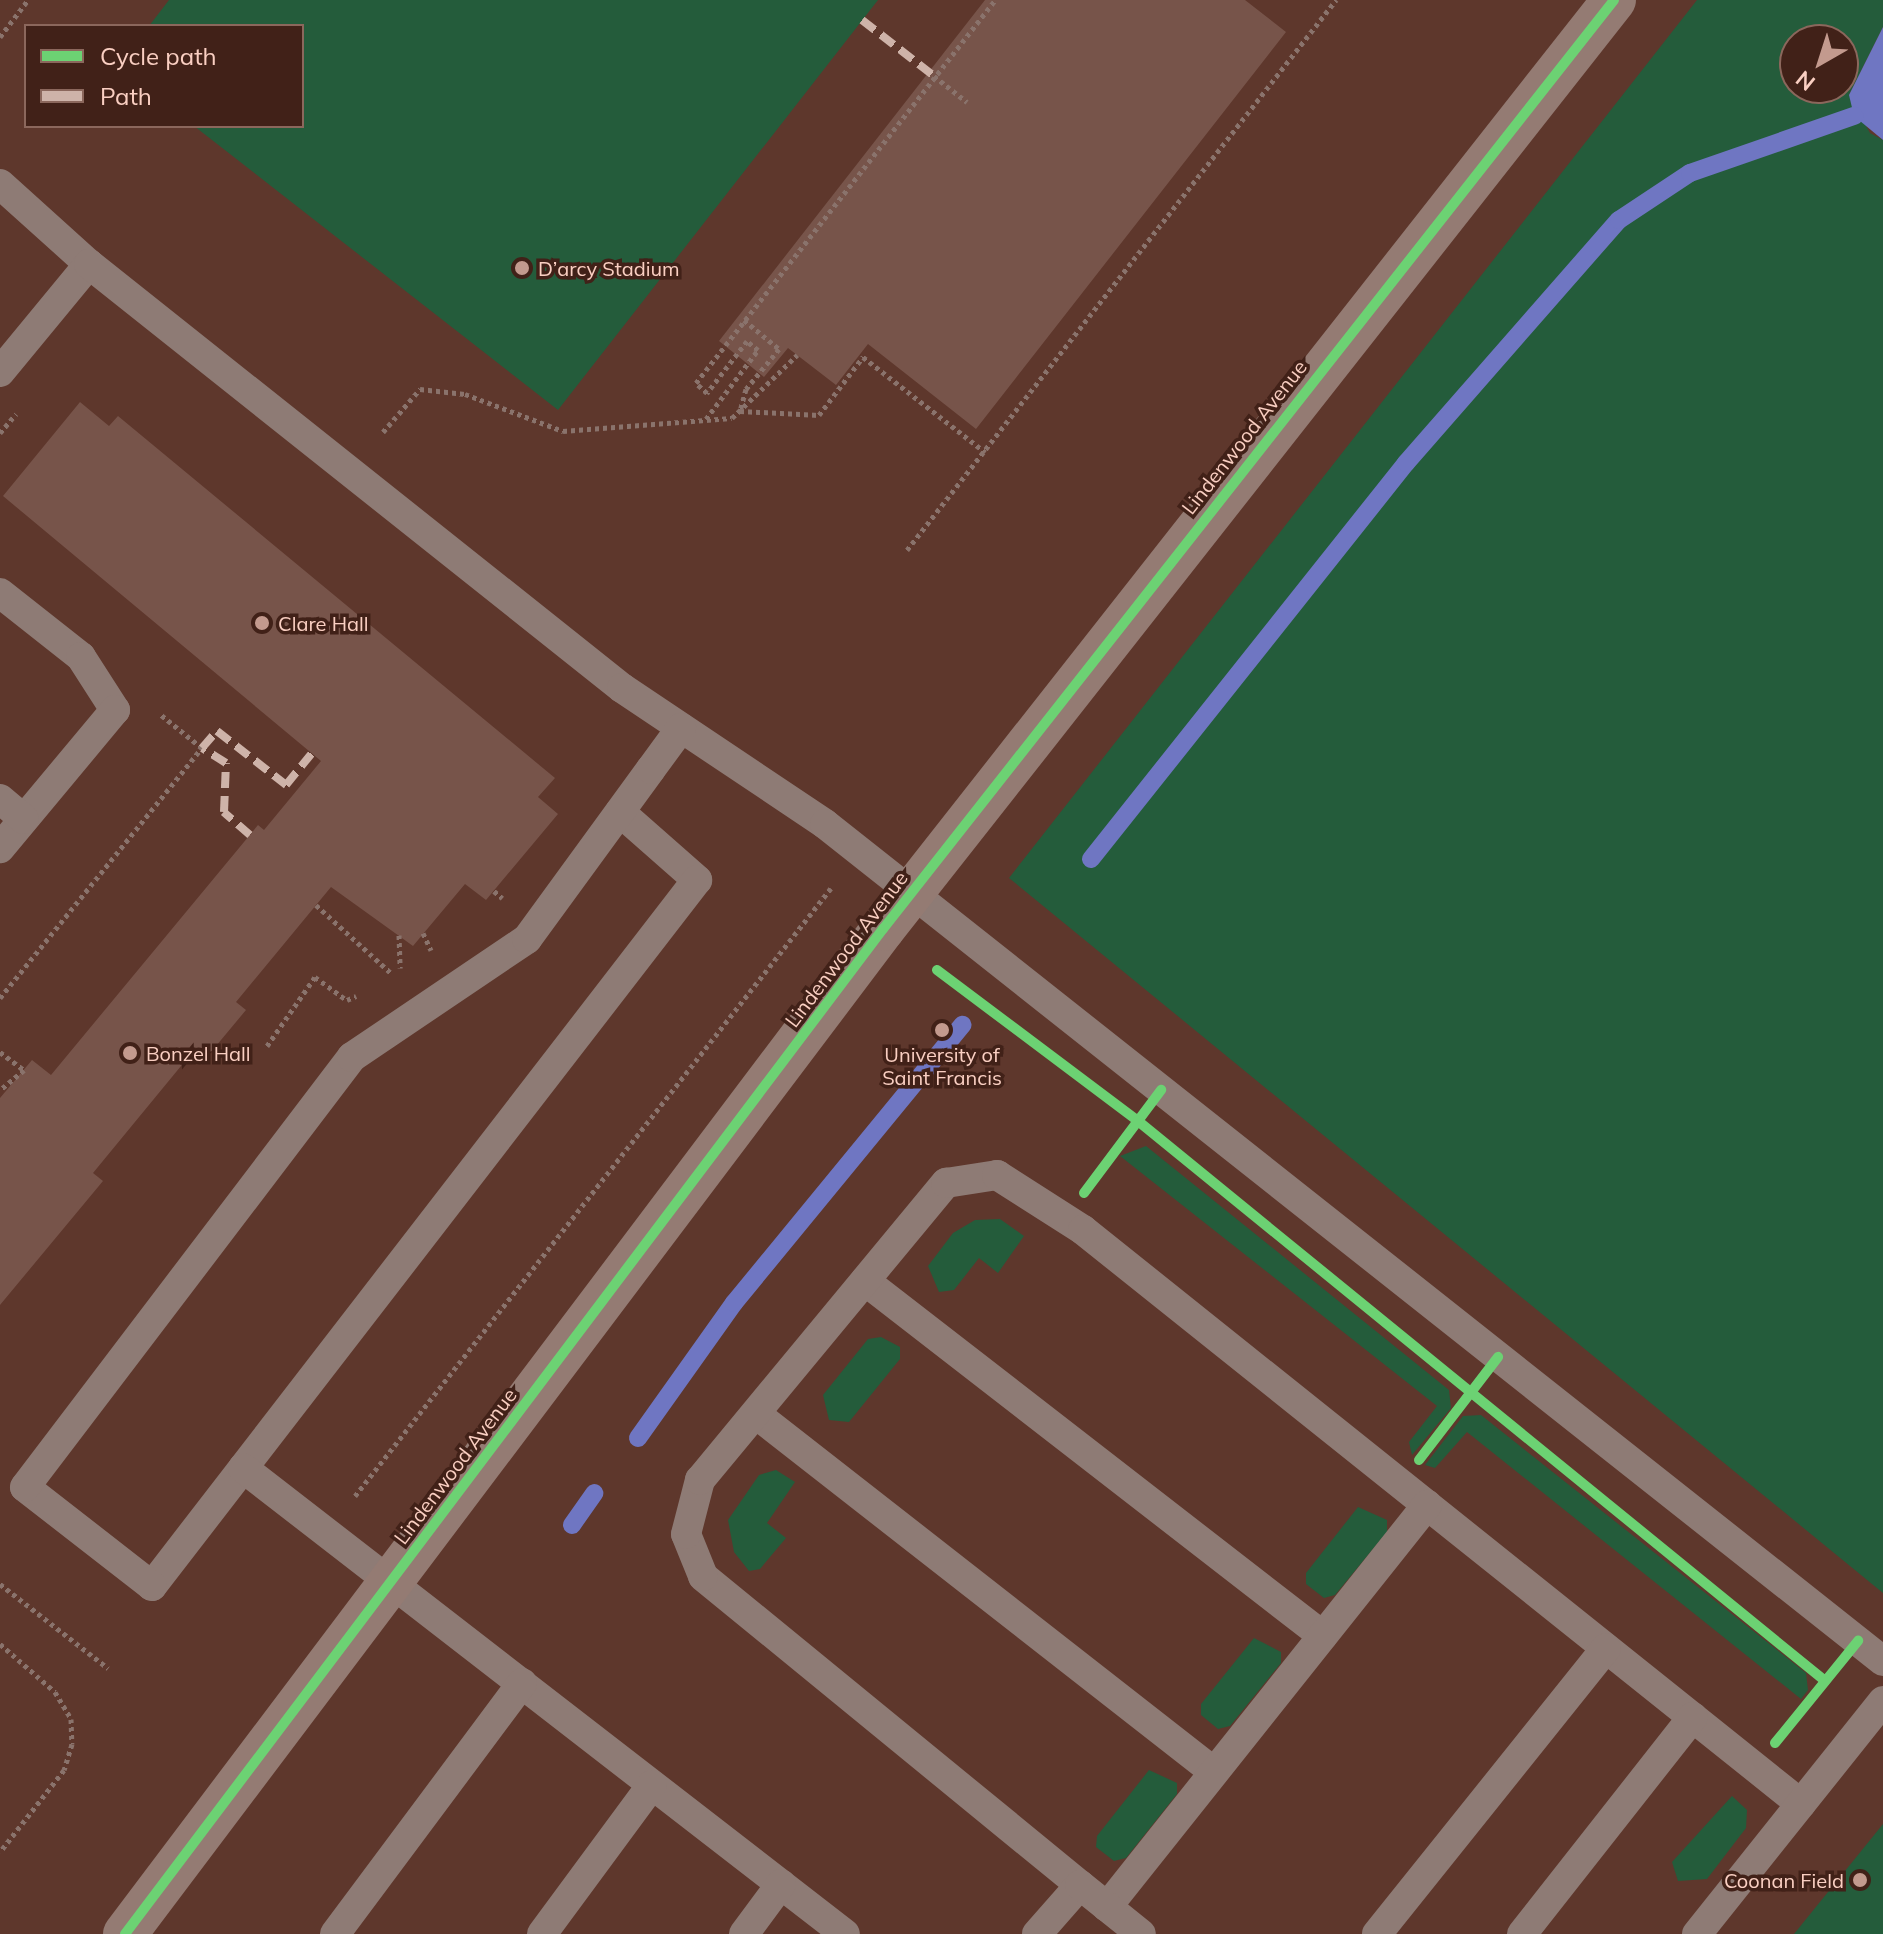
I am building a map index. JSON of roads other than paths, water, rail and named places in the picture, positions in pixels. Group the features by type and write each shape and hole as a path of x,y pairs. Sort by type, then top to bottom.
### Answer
{"street":[{"name":"Lindenwood Avenue","path":"125,1934 912,893 1614,0"}],"lane":[{"path":"0,184 89,264 681,728 825,824 1883,1661"},
{"path":"0,372 89,264"},
{"path":"0,593 81,657 115,710 0,848"},
{"path":"620,812 697,880 152,1586 25,1487 352,1057 527,939 681,728"},
{"path":"0,799 24,819"},
{"path":"1141,1934 703,1576 686,1534 700,1480 946,1183 997,1175 1083,1230 1801,1804"},
{"path":"865,1281 1323,1636"},
{"path":"756,1414 1214,1772"},
{"path":"243,1468 845,1934"},
{"path":"1107,1907 1427,1505"},
{"path":"1377,1934 1606,1648"},
{"path":"335,1934 522,1683"},
{"path":"1697,1934 1883,1701"},
{"path":"1522,1934 1693,1717"},
{"path":"542,1934 652,1785"},
{"path":"744,1934 781,1884"},
{"path":"1037,1934 1080,1885"}],"water":[{"path":"1883,27 1883,140 1854,116 1851,104 1859,104 1859,75"}],"waterway":[{"path":"1091,859 1406,463 1619,220 1690,173 1854,116"},
{"path":"638,1438 734,1303 962,1025"},
{"path":"572,1525 594,1493"}],"place":[{"name":"D’arcy Stadium","path":"522,268"},
{"name":"Clare Hall","path":"262,623"},
{"name":"University of Saint Francis","path":"942,1030"},
{"name":"Bonzel Hall","path":"130,1053"},
{"name":"Coonan Field","path":"1860,1880"}]}
